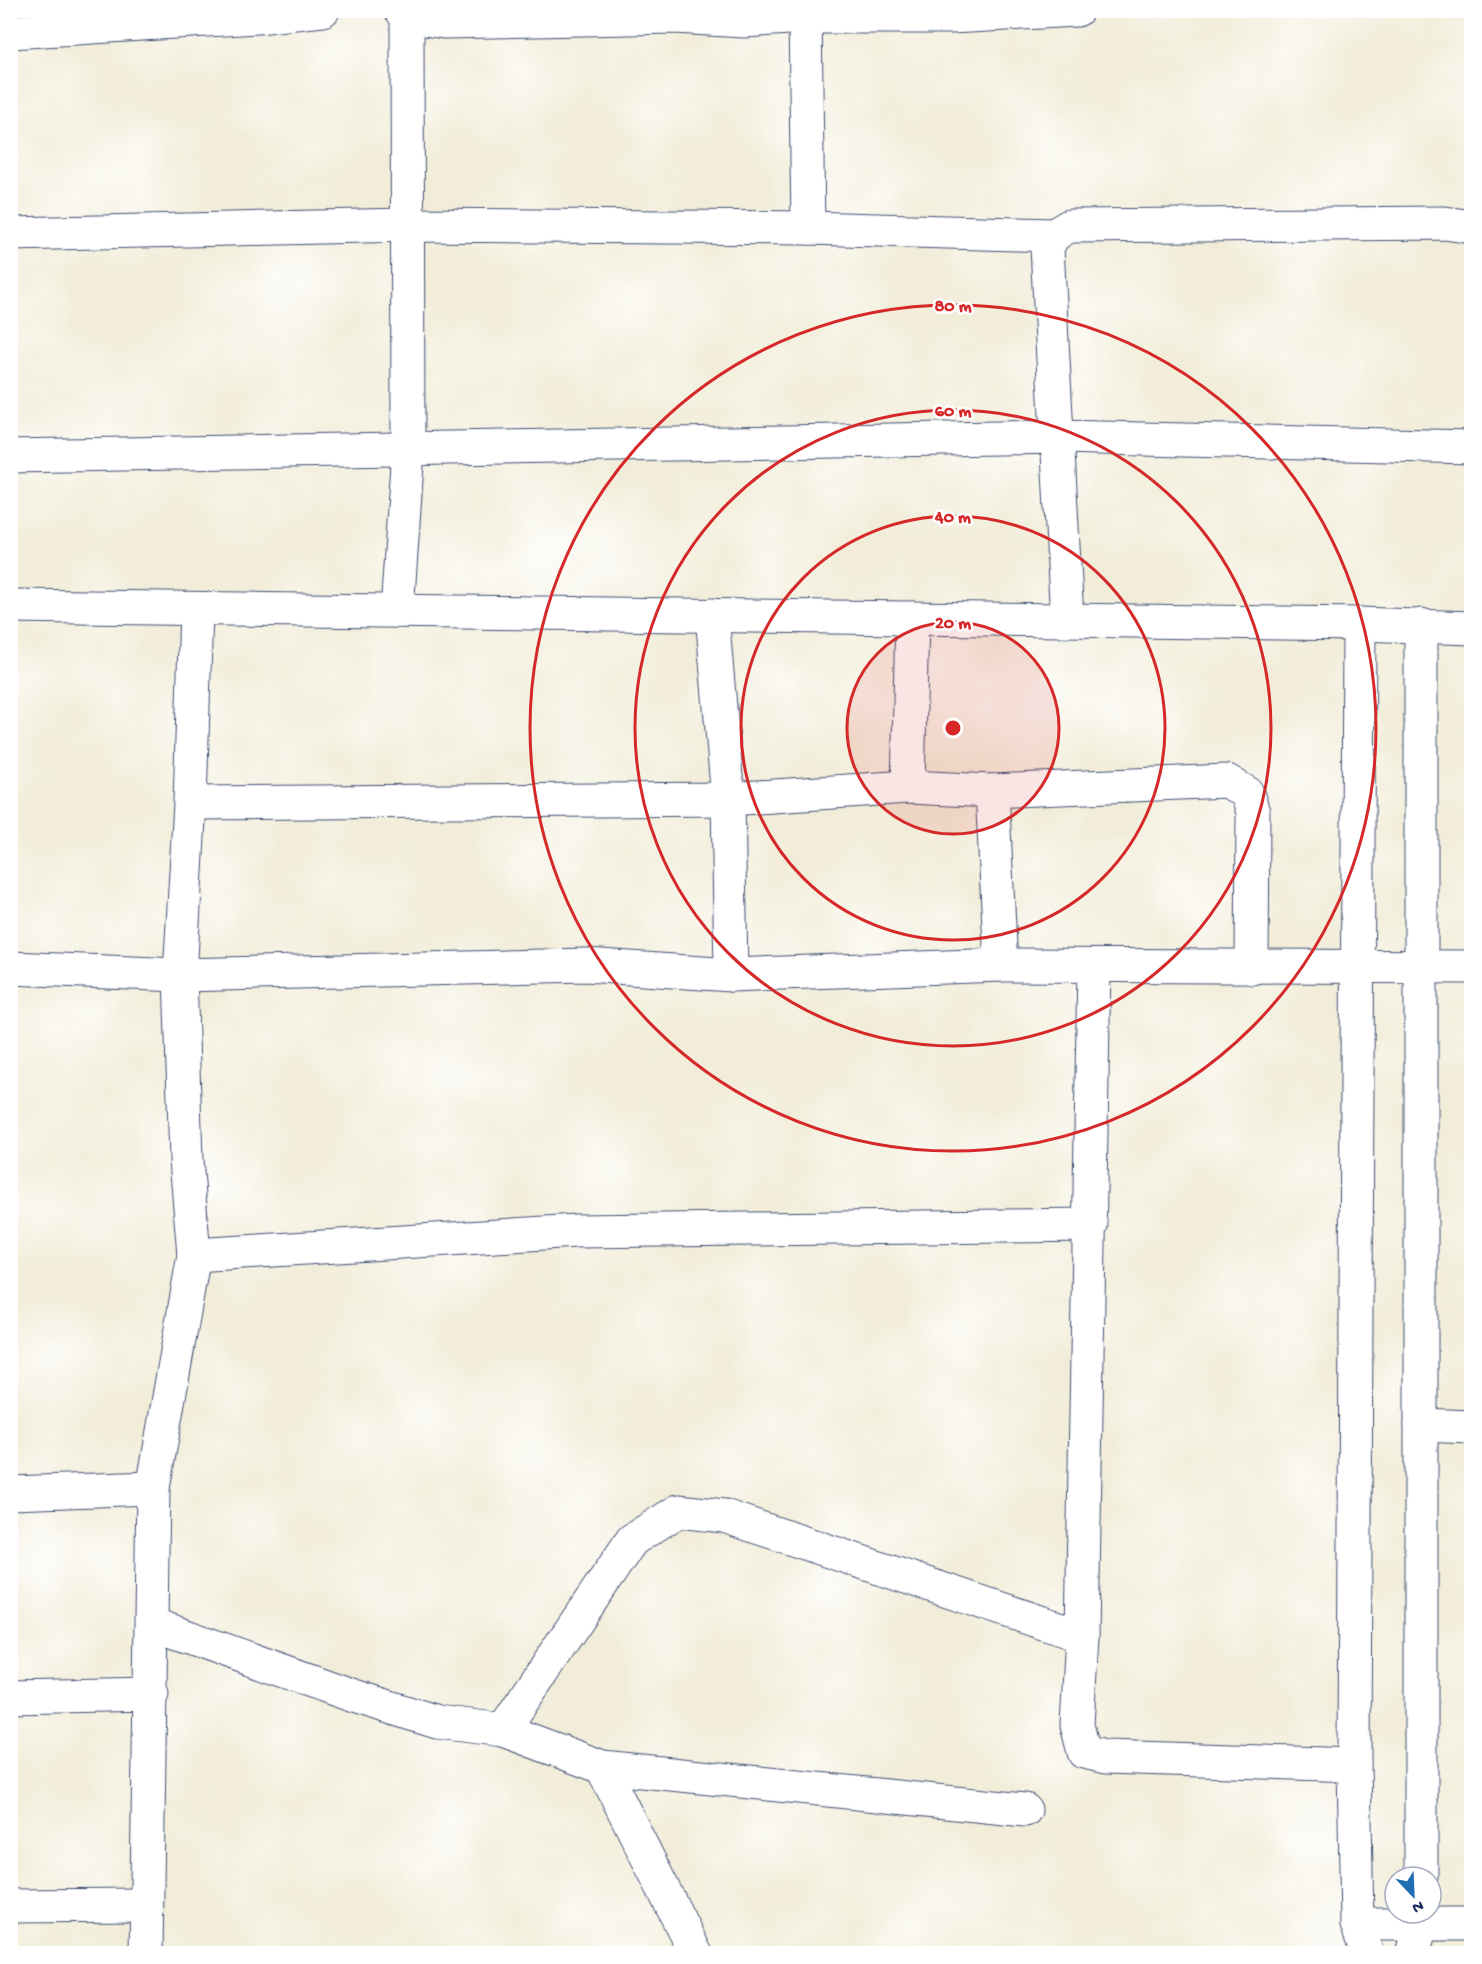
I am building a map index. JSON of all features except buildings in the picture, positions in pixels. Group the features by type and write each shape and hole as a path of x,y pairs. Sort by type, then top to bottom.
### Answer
{"street":[{"path":"10,32 257,17 324,10"},
{"path":"397,611 408,450 404,13 444,22 674,14 744,21 805,17 1077,10"},
{"path":"805,17 808,228"},
{"path":"1067,620 1047,248 1054,235 1069,226 1445,223 1470,231"},
{"path":"10,234 407,225 808,228 1054,235"},
{"path":"10,456 1058,437 1472,447"},
{"path":"10,606 1359,624 1472,628"},
{"path":"146,1953 145,1905 152,1694 153,1488 194,1255 186,1160 180,975 190,802 196,609"},
{"path":"712,615 728,799 731,975"},
{"path":"908,787 912,618"},
{"path":"1359,624 1354,1765 1362,1939 1472,1924"},
{"path":"1421,625 1421,1865"},
{"path":"190,802 728,799 908,787 992,791 1227,781 1247,793 1253,812 1252,968"},
{"path":"992,791 1001,965"},
{"path":"10,968 180,975 586,965 731,975 1001,965 1252,968 1472,967"},
{"path":"1094,966 1082,1636 1077,1725 1084,1752 1105,1757 1354,1765"},
{"path":"194,1255 576,1231 1091,1225"},
{"path":"1421,1425 1472,1427"},
{"path":"10,1493 153,1488"},
{"path":"503,1731 632,1540 678,1511 724,1516 1082,1636"},
{"path":"152,1624 351,1695 437,1722 503,1731 602,1767 1025,1810"},
{"path":"10,1697 152,1694"},
{"path":"602,1767 696,1953"},
{"path":"10,1906 145,1905"}]}
